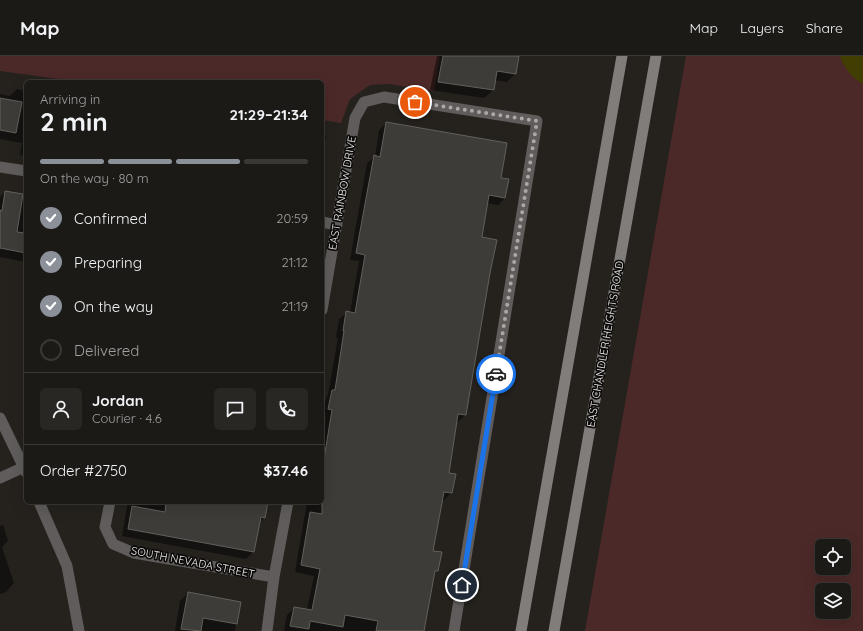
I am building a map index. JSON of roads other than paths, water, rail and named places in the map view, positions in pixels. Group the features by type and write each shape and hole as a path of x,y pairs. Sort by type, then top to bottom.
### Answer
{"main road":[{"path":"521,631 622,56"},
{"name":"EAST CHANDLER HEIGHTS ROAD","path":"554,631 656,56"}],"street":[{"name":"EAST RAINBOW DRIVE","path":"324,299 355,118 364,102 384,97 537,121 454,631"},
{"path":"0,167 24,171"},
{"path":"324,222 337,225"},
{"path":"0,418 24,468"},
{"path":"0,478 24,470"},
{"path":"40,504 67,566 79,631"},
{"name":"SOUTH NEVADA STREET","path":"110,504 106,527 113,544 134,553 274,577"},
{"path":"267,631 274,577 288,504"}]}
